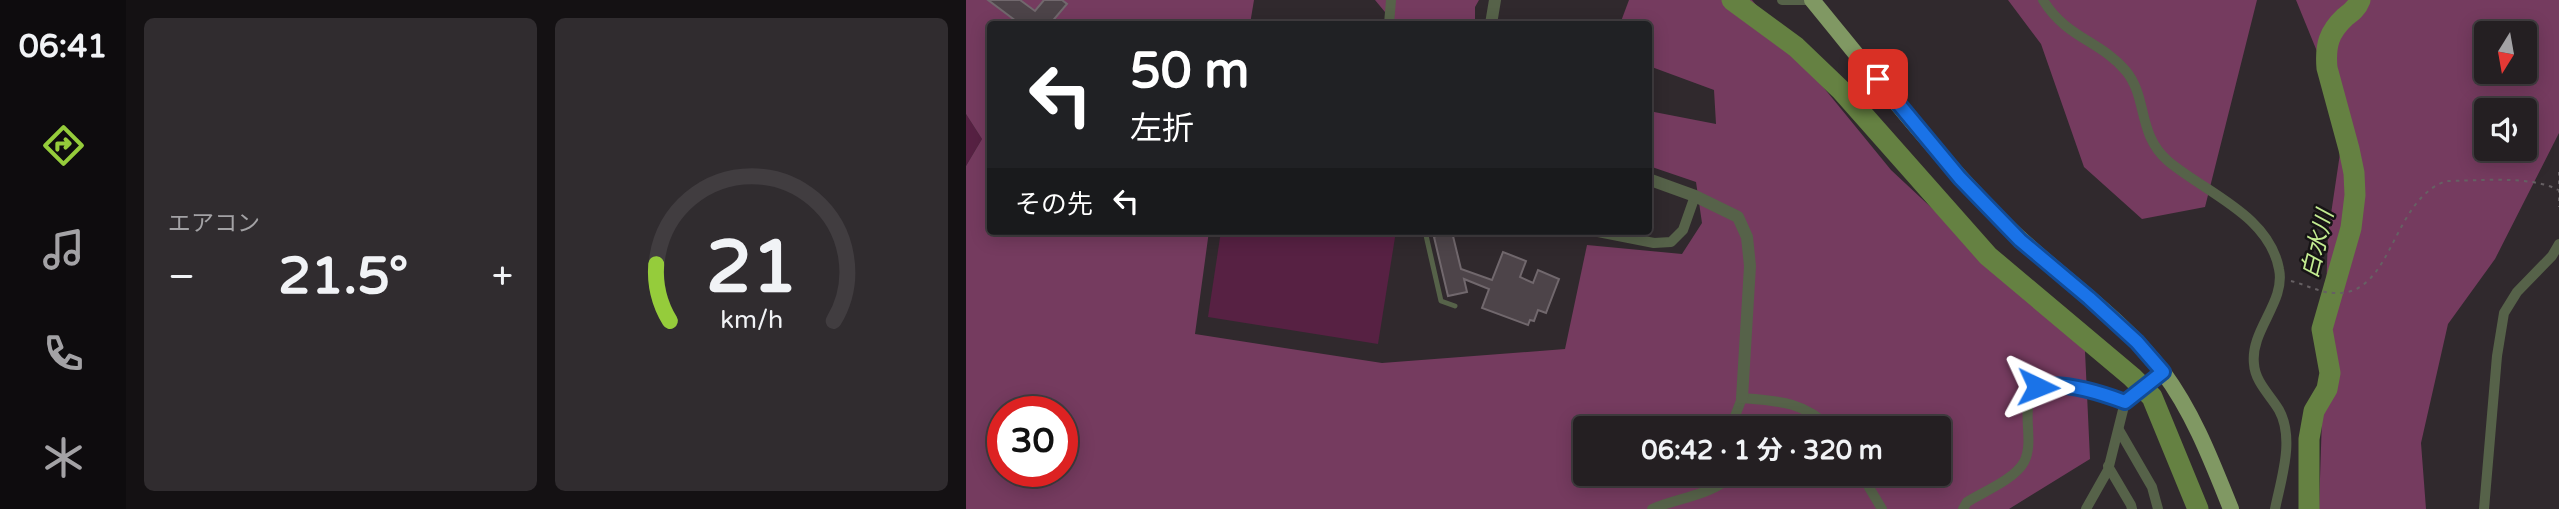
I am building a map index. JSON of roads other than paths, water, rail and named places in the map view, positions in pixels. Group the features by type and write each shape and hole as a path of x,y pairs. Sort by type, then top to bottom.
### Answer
{"main road":[{"path":"1811,0 1960,178 2020,240 2073,283 2137,342 2193,417 2231,509"}],"street":[{"path":"1389,21 1391,0"},
{"path":"1492,21 1495,0"},
{"path":"1782,0 1811,0"},
{"path":"2042,0 2059,22 2081,39 2093,44 2127,73 2134,85 2152,142 2167,160 2244,215 2272,244 2280,278 2272,306 2256,341 2253,366 2264,390 2280,412 2286,435 2286,455 2275,509"},
{"path":"1652,179 1695,195 1738,216 1747,237 1750,266 1742,398 1735,416"},
{"path":"1613,235 1654,243 1671,242 1683,230 1695,195"},
{"path":"2484,509 2497,356 2504,313 2517,292 2552,256 2559,244"},
{"path":"2086,509 2108,466 2127,400 2160,375"},
{"path":"1963,509 1967,502 2013,475 2023,464 2027,453 2030,399 2038,387 2047,385 2127,400"},
{"path":"1742,398 1799,405 1818,416"},
{"path":"2119,430 2152,487 2158,509"},
{"path":"2108,466 2132,509"},
{"path":"1652,509 1718,486"},
{"path":"1868,486 1882,509"}],"lane":[{"path":"1426,235 1441,301 1455,306"}],"waterway":[{"path":"1732,0 1796,47 1842,91 1988,256 2132,377 2152,397 2198,509"},
{"name":"白水川","path":"2309,509 2309,439 2314,411 2327,389 2330,373 2322,329 2351,228 2355,195 2354,173 2327,68 2327,52 2335,28 2354,10 2360,0"}]}
